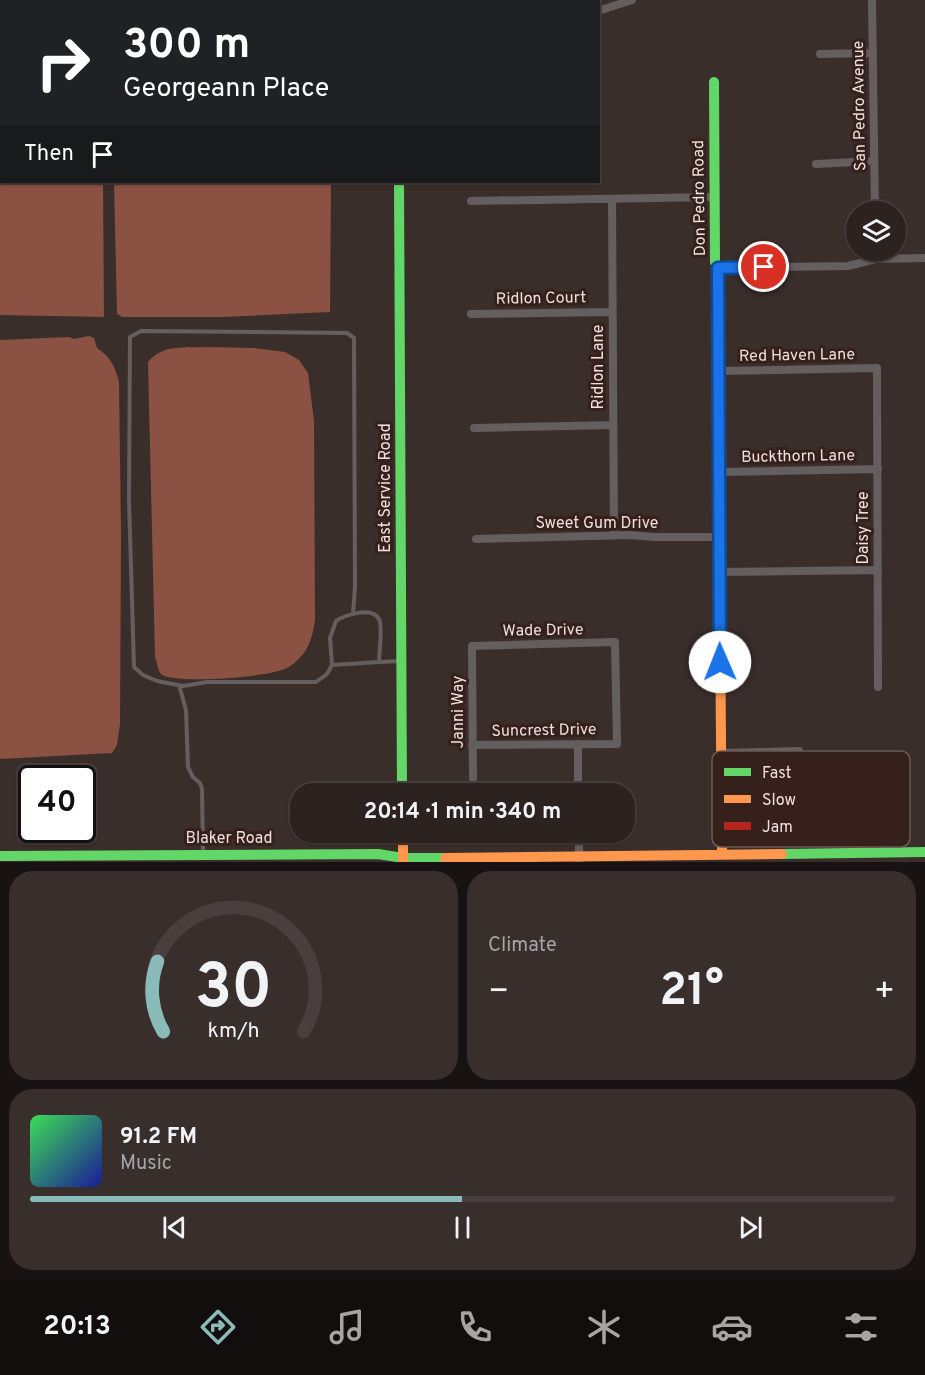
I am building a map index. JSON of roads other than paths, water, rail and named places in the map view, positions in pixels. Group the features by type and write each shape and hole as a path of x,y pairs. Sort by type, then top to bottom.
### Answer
{"street":[{"path":"600,10 632,0"},
{"name":"San Pedro Avenue","path":"872,0 875,201"},
{"path":"820,54 873,53"},
{"name":"Don Pedro Road","path":"714,82 715,262 718,268 721,751"},
{"path":"816,164 874,161"},
{"name":"East Service Road","path":"399,183 402,783"},
{"path":"471,201 714,197"},
{"name":"Ridlon Lane","path":"612,199 614,535"},
{"path":"906,257 925,258"},
{"path":"718,268 848,266 861,261"},
{"name":"Ridlon Court","path":"471,314 612,312"},
{"name":"Red Haven Lane","path":"718,371 877,368"},
{"name":"Daisy Tree","path":"877,368 878,687"},
{"path":"474,428 613,425"},
{"name":"Buckthorn Lane","path":"718,472 878,469"},
{"name":"Sweet Gum Drive","path":"476,539 614,535 719,537"},
{"path":"719,572 878,570"},
{"name":"Wade Drive","path":"472,646 615,642 617,744"},
{"name":"Janni Way","path":"472,646 473,778"},
{"path":"578,744 578,783"},
{"name":"Suncrest Drive","path":"472,745 617,744"},
{"path":"403,843 403,860"},
{"path":"579,843 579,860"},
{"name":"Don Pedro Road","path":"722,847 722,854"},
{"name":"Blaker Road","path":"0,856 378,854 403,860 579,860 722,854 878,858 925,852"}],"lane":[{"path":"353,614 355,587 354,338 348,333 141,331 134,333 130,337 129,500 134,667 143,675 157,681 179,685 207,682 316,682 327,674 332,665 330,638 336,621 353,614 374,614 380,619 379,662"},
{"path":"332,665 402,662"},
{"path":"179,685 186,710 188,767 202,789 203,854"}]}
